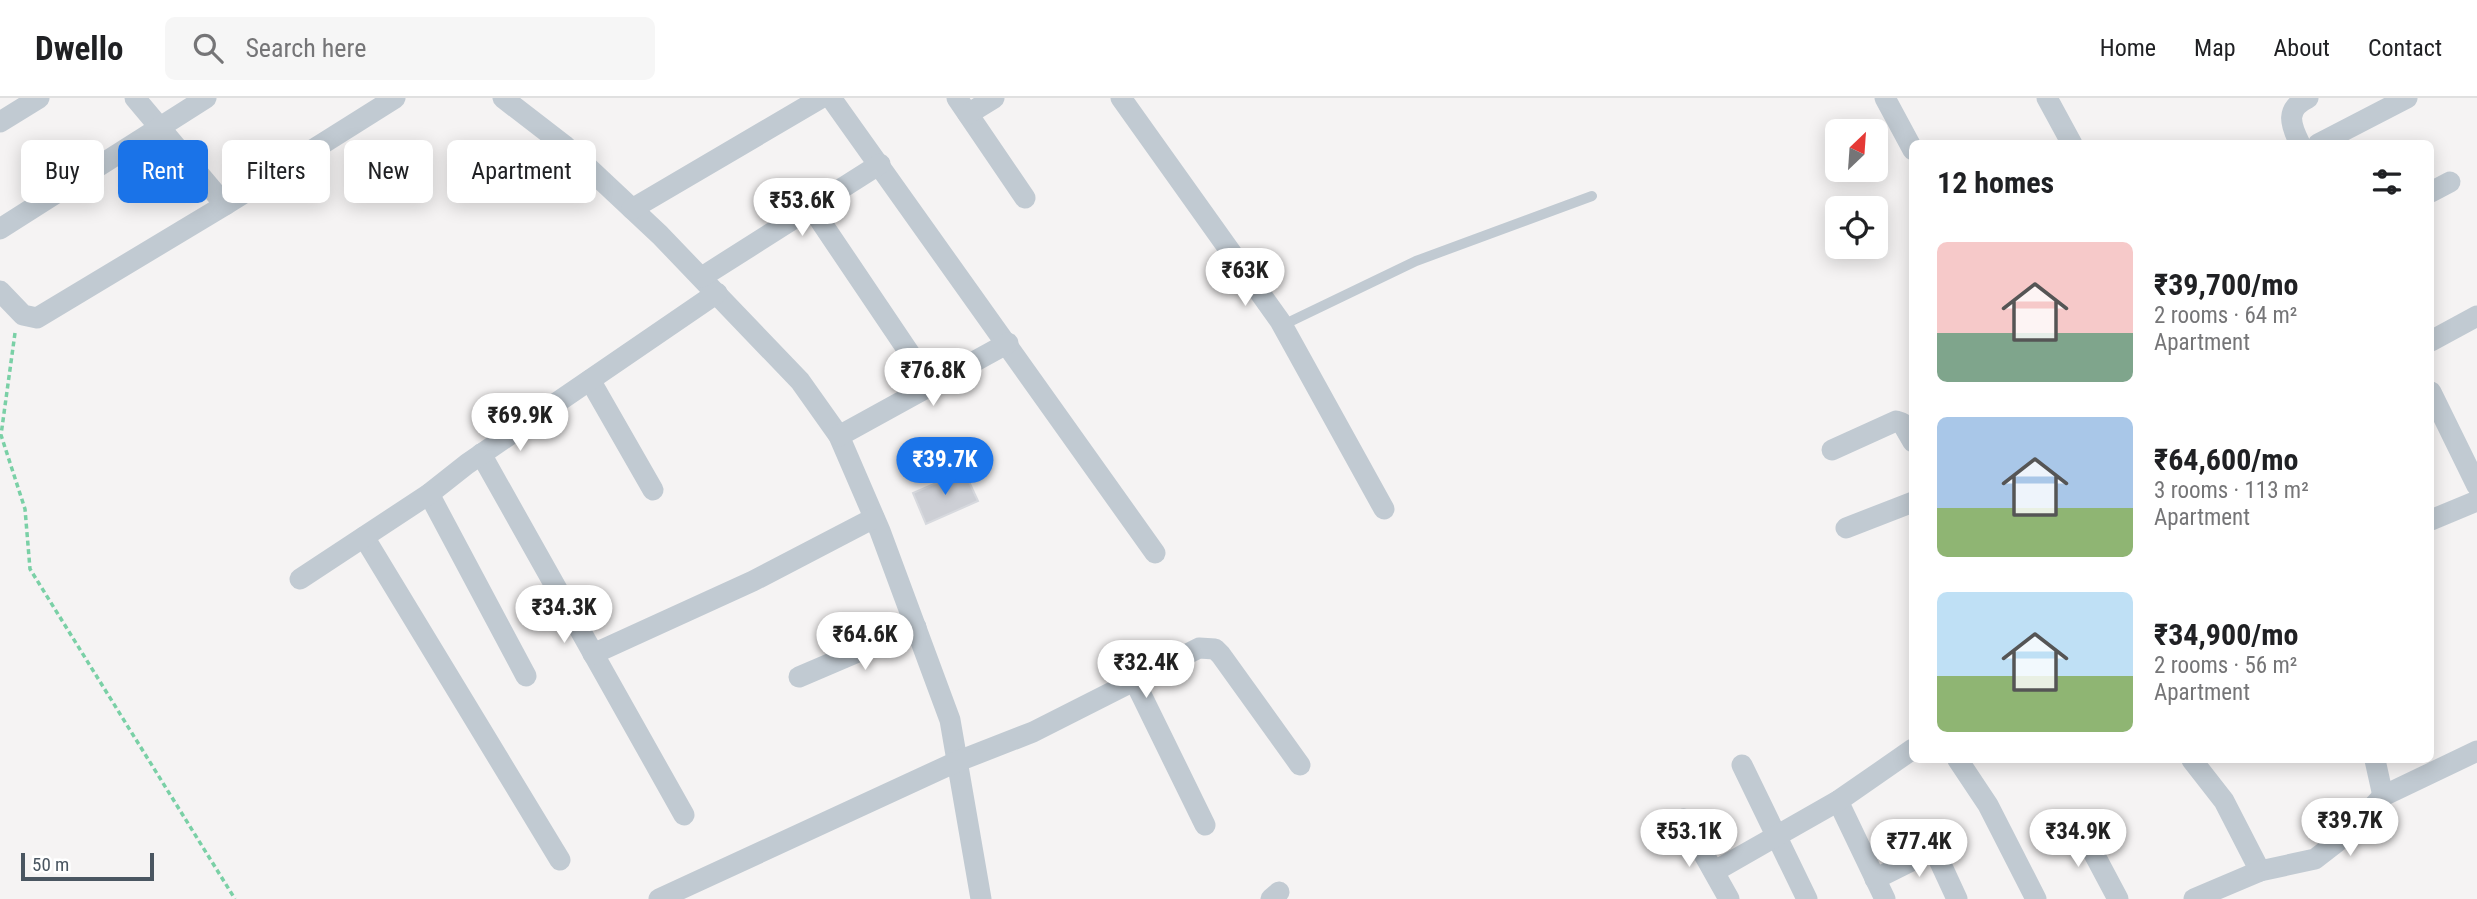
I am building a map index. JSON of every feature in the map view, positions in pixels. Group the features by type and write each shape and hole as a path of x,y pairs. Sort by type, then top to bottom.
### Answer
{"street":[{"path":"0,122 39,98"},
{"path":"135,98 225,205"},
{"path":"0,229 206,98"},
{"path":"0,290 28,318 37,318 225,205 395,98"},
{"path":"503,98 564,145 702,277 800,381 839,436 874,518 950,720 981,899"},
{"path":"632,209 821,98"},
{"path":"831,98 1155,553"},
{"path":"994,98 963,106 1026,198"},
{"path":"1121,98 1283,325 1384,509"},
{"path":"1885,98 1909,143"},
{"path":"2047,98 2070,140"},
{"path":"2298,140 2290,125 2291,115 2298,103 2308,98"},
{"path":"2326,140 2407,98"},
{"path":"702,277 880,164"},
{"path":"2434,190 2450,182"},
{"path":"811,207 931,385"},
{"path":"300,579 429,494 481,454 717,293"},
{"path":"2434,339 2477,316"},
{"path":"839,436 1007,343"},
{"path":"590,380 653,491"},
{"path":"2434,398 2477,486"},
{"path":"1832,450 1896,421 1902,423 1909,434"},
{"path":"481,454 684,815"},
{"path":"429,494 526,676"},
{"path":"2434,519 2477,501"},
{"path":"1846,528 1909,504"},
{"path":"593,654 731,592 874,518"},
{"path":"364,537 560,860"},
{"path":"799,677 916,627"},
{"path":"659,899 956,762 1033,732 1199,648 1215,649 1300,765"},
{"path":"1135,681 1205,825"},
{"path":"2194,899 2260,871 2315,859 2346,835 2383,796 2477,751"},
{"path":"1715,871 1838,801 1909,752"},
{"path":"1964,763 2036,899"},
{"path":"2194,763 2224,801 2260,871"},
{"path":"2376,763 2383,796"},
{"path":"1742,765 1807,899"},
{"path":"1838,801 1885,899"},
{"path":"1684,819 1730,899"},
{"path":"2076,820 2118,899"},
{"path":"1875,879 1931,851 1939,860 1957,899"}],"lane":[{"path":"1283,325 1416,261 1592,195"}],"path":[{"path":"18,310 1,435 25,509 30,569 235,899"}],"building":[{"path":"964,471 978,501 926,524 913,493"}]}
